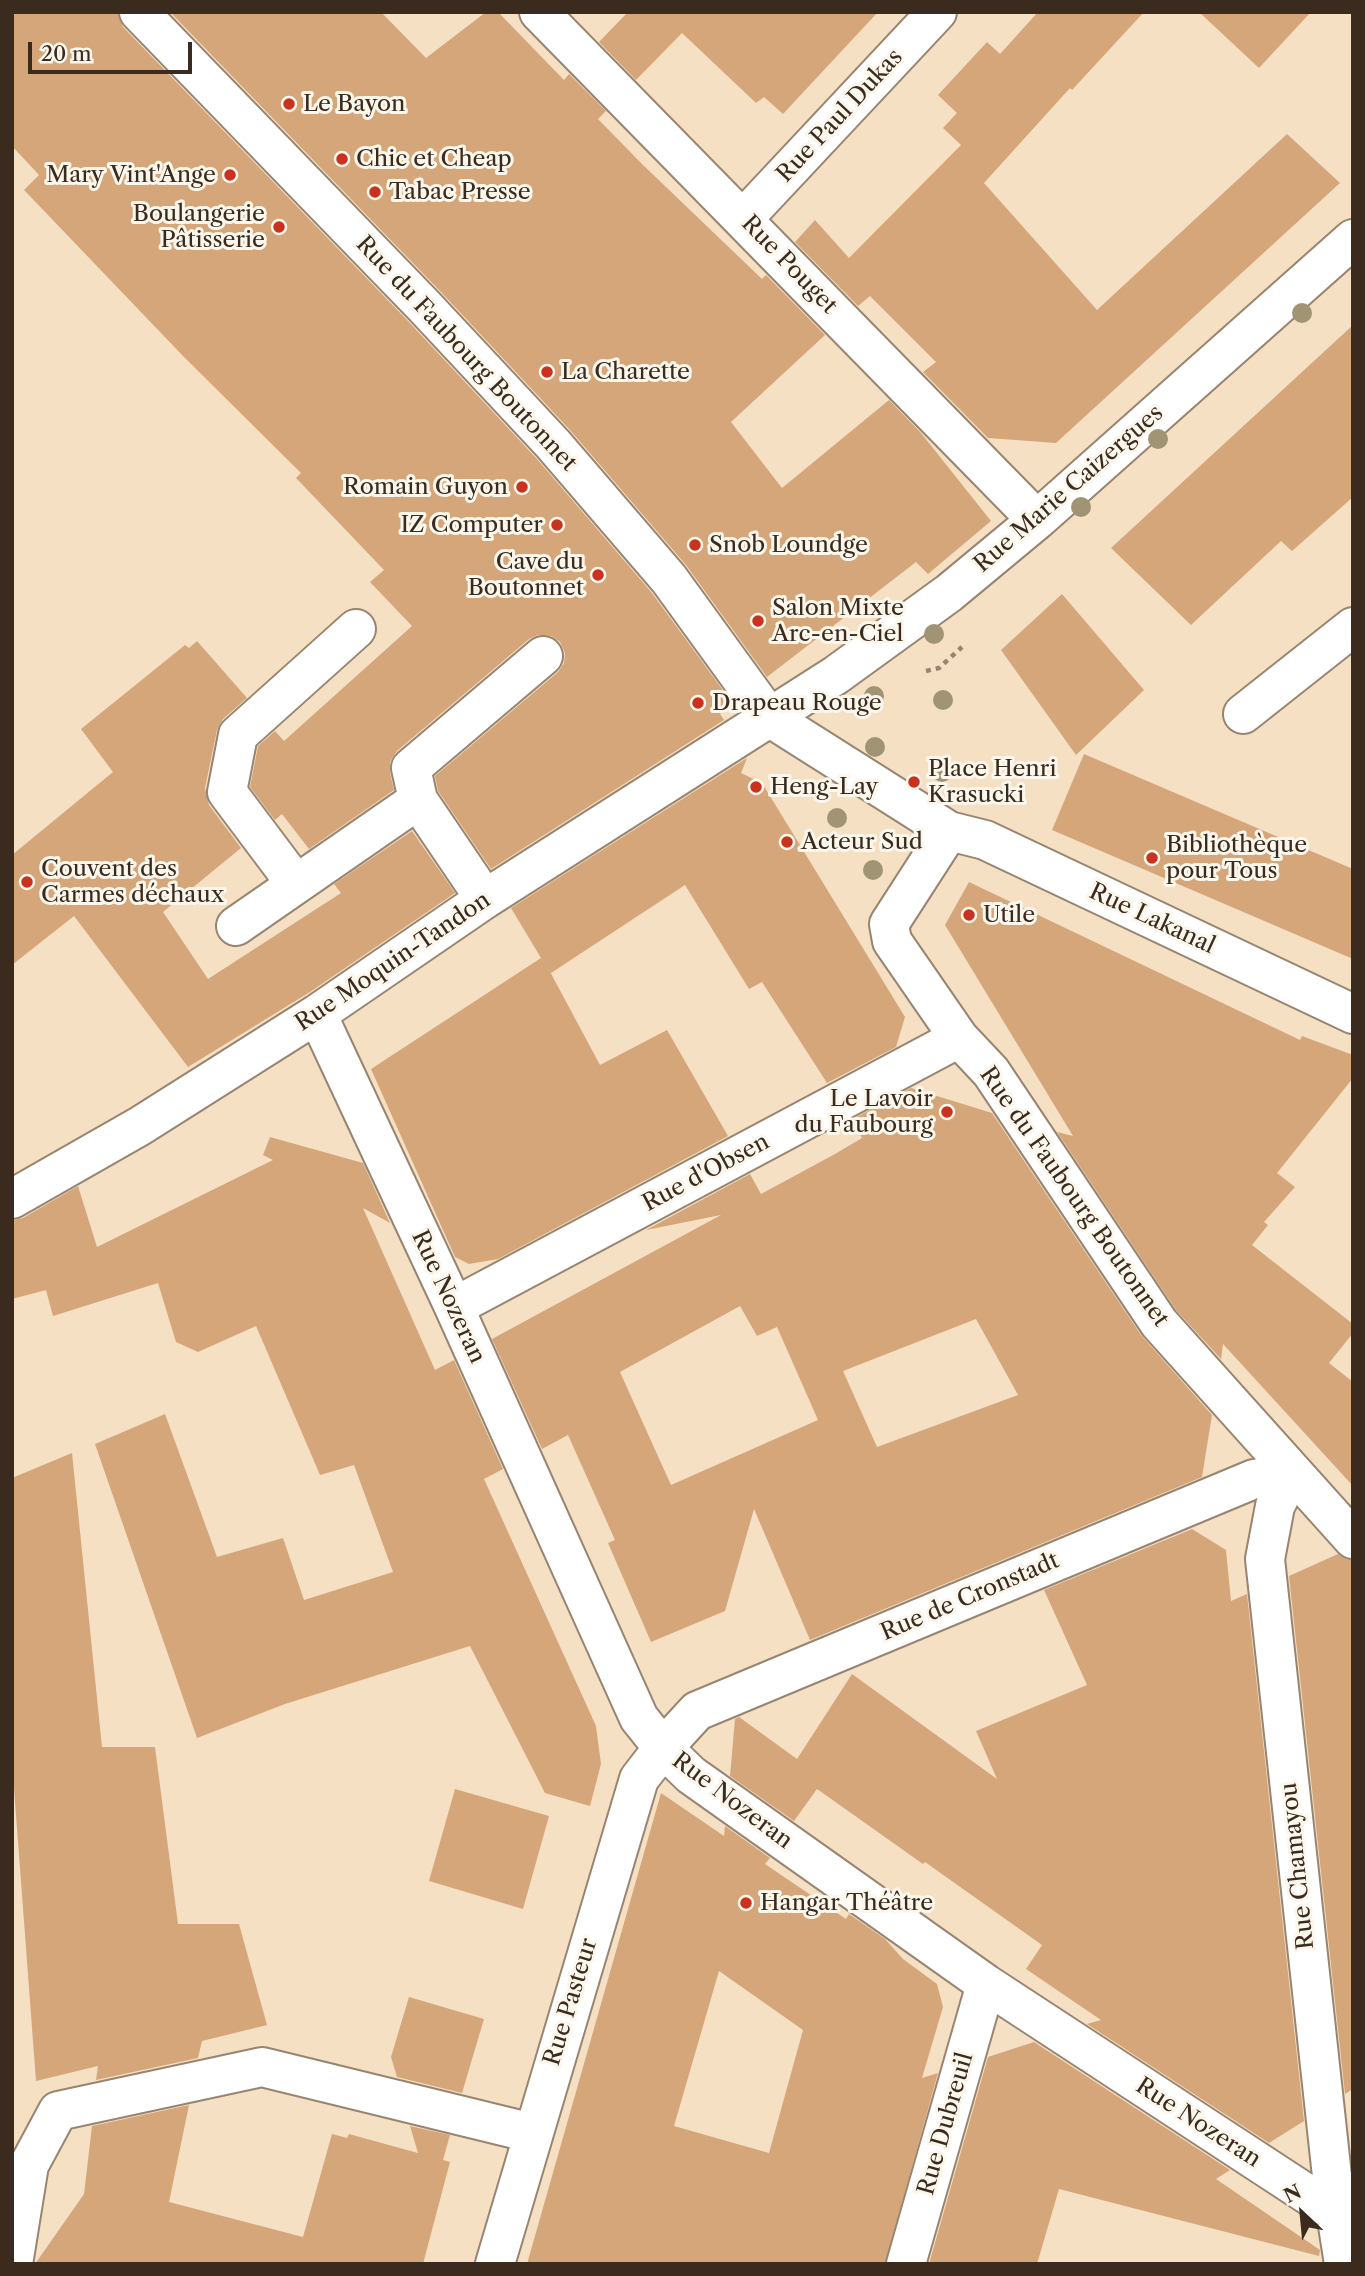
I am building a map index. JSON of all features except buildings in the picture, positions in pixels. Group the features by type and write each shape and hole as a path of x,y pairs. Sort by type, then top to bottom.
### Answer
{"street":[{"name":"Rue du Faubourg Boutonnet","path":"139,12 424,306 553,444 669,579 769,717"},
{"name":"Rue Pouget","path":"539,12 1037,520"},
{"name":"Rue Paul Dukas","path":"743,219 937,12"},
{"name":"Rue Marie Caizergues","path":"769,717 836,675 937,601 1037,520 1351,243"},
{"path":"1243,715 1353,627"},
{"path":"296,884 227,792 239,735 356,629"},
{"path":"485,899 418,800 411,768 543,656"},
{"path":"769,717 949,831"},
{"name":"Rue Moquin-Tandon","path":"12,1199 140,1126 317,1014 485,899 769,717"},
{"path":"236,926 418,800"},
{"name":"Rue du Faubourg Boutonnet","path":"949,831 888,924 892,941 959,1038 991,1072 1159,1323 1353,1539"},
{"name":"Rue Lakanal","path":"949,831 985,840 1353,1014"},
{"name":"Rue Nozeran","path":"317,1014 454,1307 639,1718 663,1748 691,1775 986,1984 1344,2202"},
{"name":"Rue d'Obsen","path":"454,1307 959,1038"},
{"name":"Rue de Cronstadt","path":"663,1748 697,1711 1254,1479 1292,1473"},
{"name":"Rue Chamayou","path":"1292,1473 1275,1506 1265,1559 1344,2202 1344,2264"},
{"name":"Rue Pasteur","path":"495,2264 639,1779 663,1748"},
{"name":"Rue Dubreuil","path":"906,2264 986,1984"},
{"path":"13,2264 29,2165 58,2111 262,2067 532,2133"}],"place":[{"name":"Le Bayon","path":"289,104"},
{"name":"Chic et Cheap","path":"342,159"},
{"name":"Mary Vint'Ange","path":"230,175"},
{"name":"Tabac Presse","path":"375,192"},
{"name":"Boulangerie Pâtisserie","path":"279,227"},
{"name":"La Charette","path":"547,372"},
{"name":"Romain Guyon","path":"522,487"},
{"name":"IZ Computer","path":"557,525"},
{"name":"Snob Loundge","path":"695,545"},
{"name":"Cave du Boutonnet","path":"598,575"},
{"name":"Salon Mixte Arc-en-Ciel","path":"758,621"},
{"name":"Drapeau Rouge","path":"698,703"},
{"name":"Place Henri Krasucki","path":"914,782"},
{"name":"Heng-Lay","path":"756,787"},
{"name":"Acteur Sud","path":"787,842"},
{"name":"Bibliothèque pour Tous","path":"1152,858"},
{"name":"Couvent des Carmes déchaux","path":"27,882"},
{"name":"Utile","path":"969,915"},
{"name":"Le Lavoir du Faubourg","path":"947,1112"},
{"name":"Hangar Théâtre","path":"746,1903"}]}
